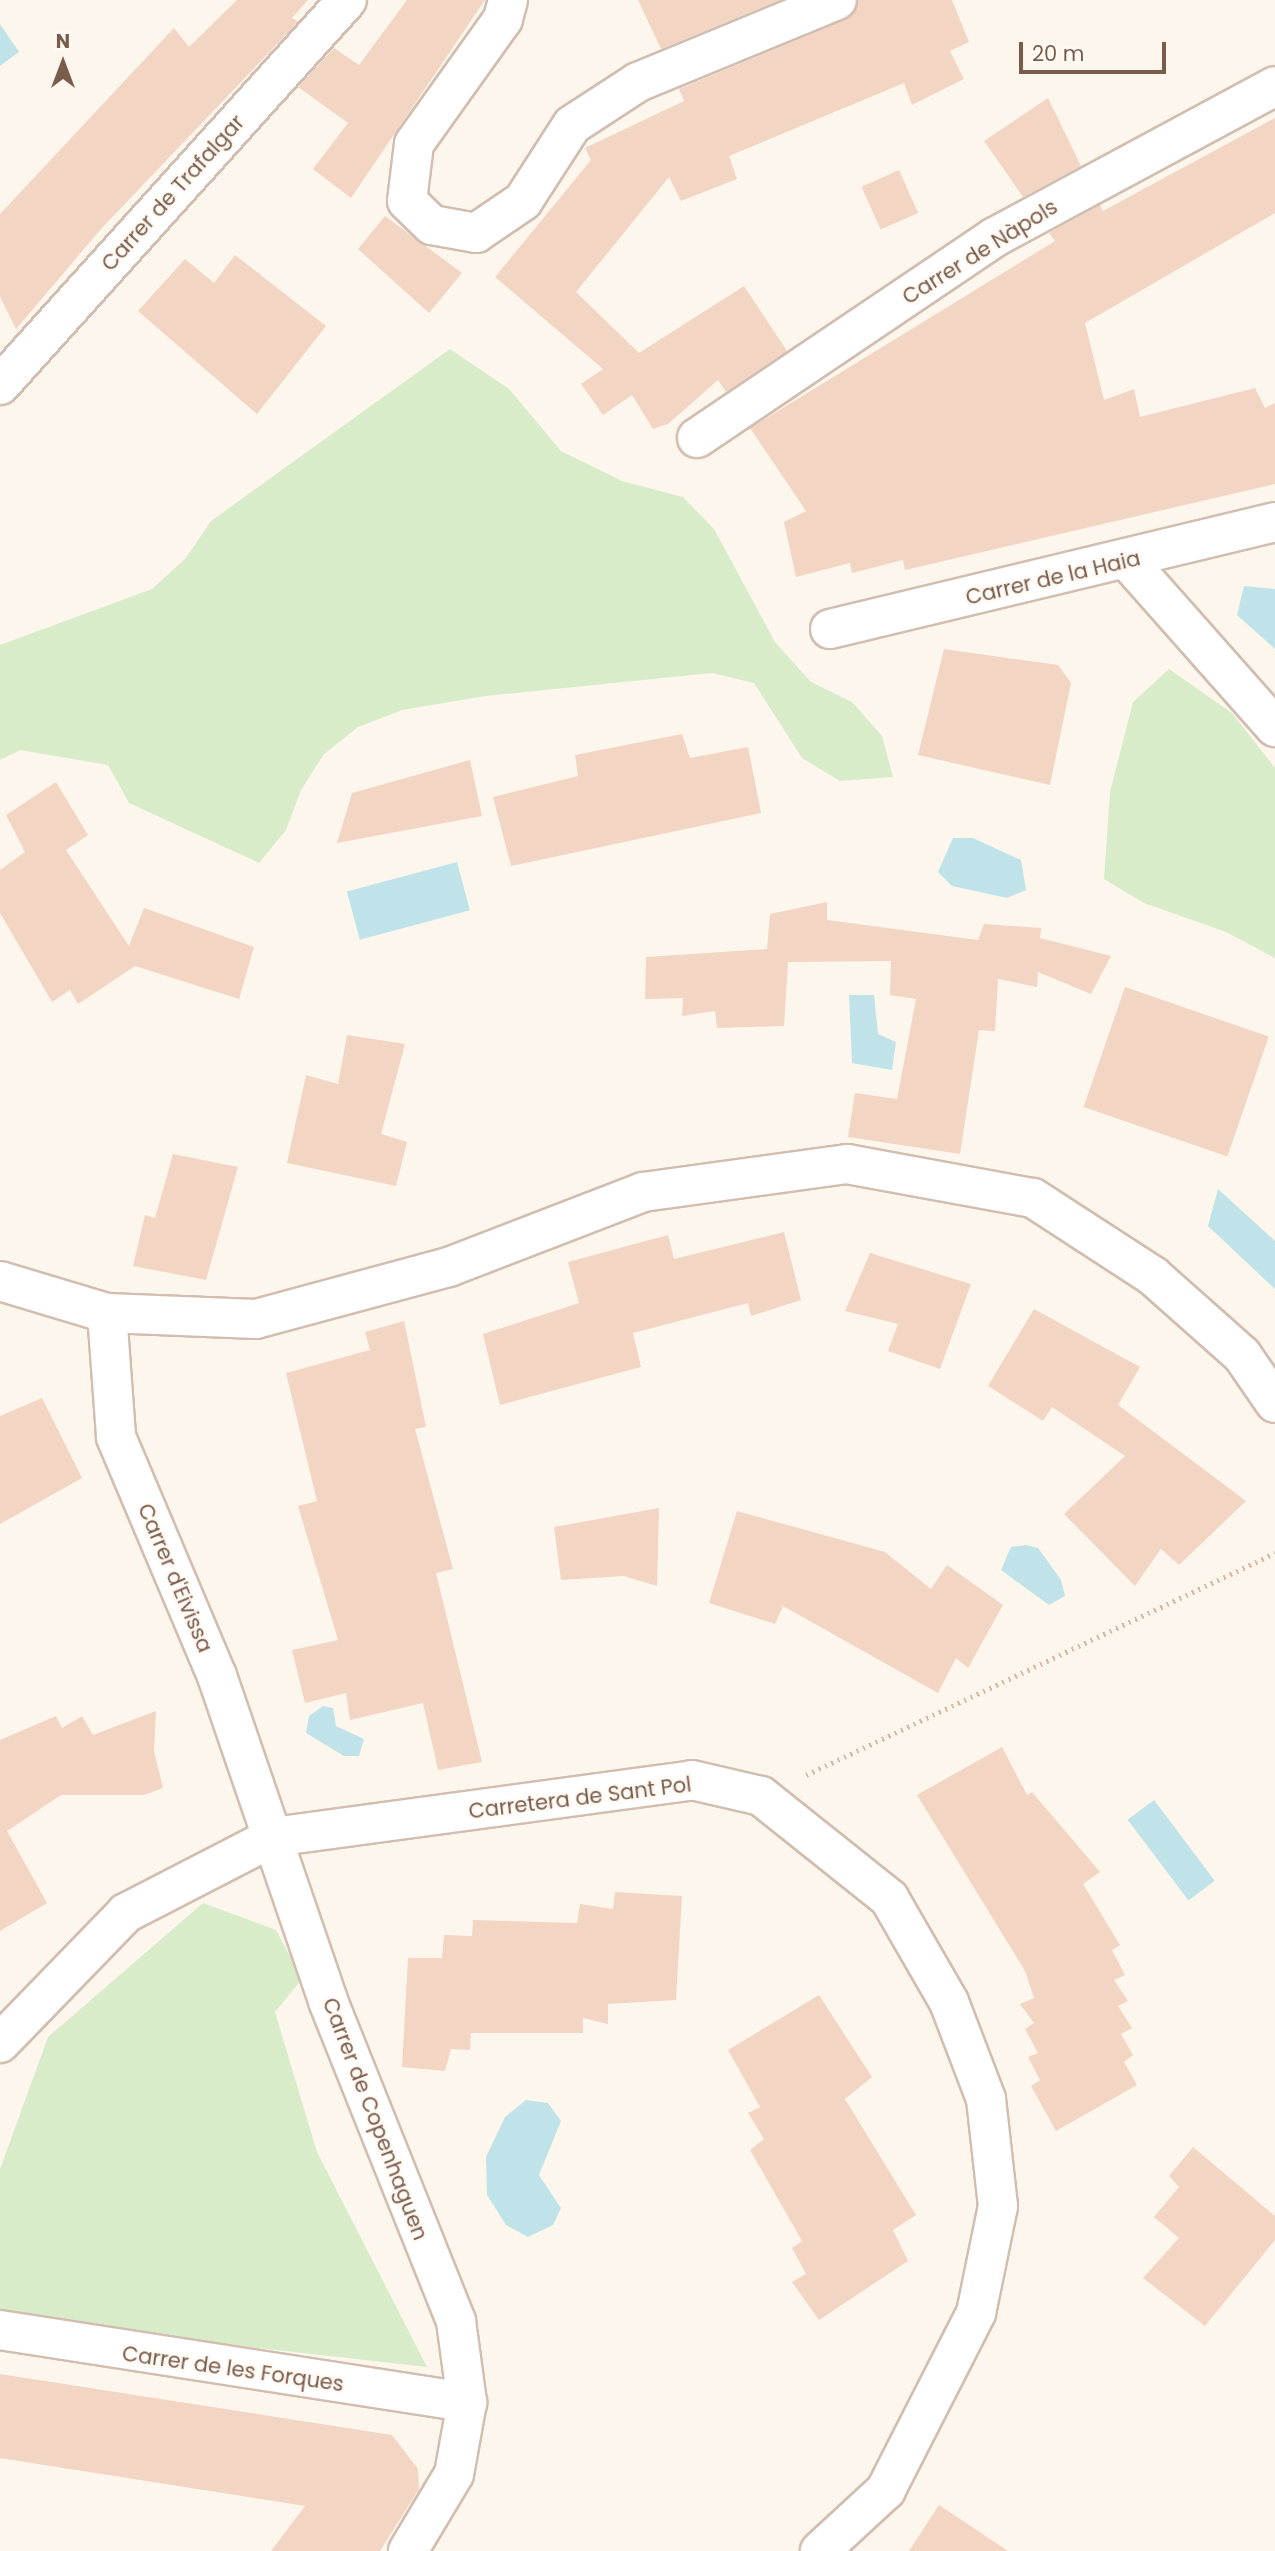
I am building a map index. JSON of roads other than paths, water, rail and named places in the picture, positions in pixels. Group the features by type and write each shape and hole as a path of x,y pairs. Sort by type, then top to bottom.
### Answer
{"street":[{"name":"Carrer de Trafalgar","path":"0,385 347,0"},
{"path":"508,0 503,19 414,144 407,201 432,225 476,233 523,201 572,125 638,82 837,0"},
{"name":"Carrer de Nàpols","path":"697,438 995,237 1275,86"},
{"name":"Carrer de la Haia","path":"830,629 1128,561 1275,522"},
{"path":"1128,561 1275,727"},
{"path":"0,1281 107,1313 256,1319 449,1267 643,1192 847,1164 1033,1198 1153,1276 1242,1356 1275,1404"},
{"name":"Carrer d'Eivissa","path":"107,1313 116,1437 217,1676 273,1837"},
{"name":"Carretera de Sant Pol","path":"0,2043 126,1913 273,1837 692,1780 761,1797 889,1898 949,2002 986,2099 998,2206 976,2313 886,2490 820,2551"},
{"name":"Carrer de Copenhaguen","path":"273,1837 328,2001 456,2321 467,2402 454,2473 408,2551"},
{"name":"Carrer de les Forques","path":"0,2330 467,2402"}],"water":[{"path":"0,24 19,52 0,66"},
{"path":"1244,586 1275,589 1275,649 1237,615"},
{"path":"953,838 973,838 1021,860 1026,890 1007,898 952,886 938,872"},
{"path":"457,862 470,910 360,940 347,892"},
{"path":"849,995 874,995 878,1034 896,1042 892,1070 852,1063"},
{"path":"1218,1189 1275,1241 1275,1289 1208,1226"},
{"path":"1026,1545 1038,1548 1061,1580 1065,1596 1049,1605 1001,1570 1011,1547"},
{"path":"323,1706 333,1708 336,1726 364,1739 359,1756 344,1756 306,1733 309,1716"},
{"path":"1154,1800 1215,1881 1188,1901 1128,1820"},
{"path":"526,2100 548,2103 561,2121 539,2175 561,2208 553,2225 528,2237 506,2225 487,2195 486,2157 505,2117"}]}
